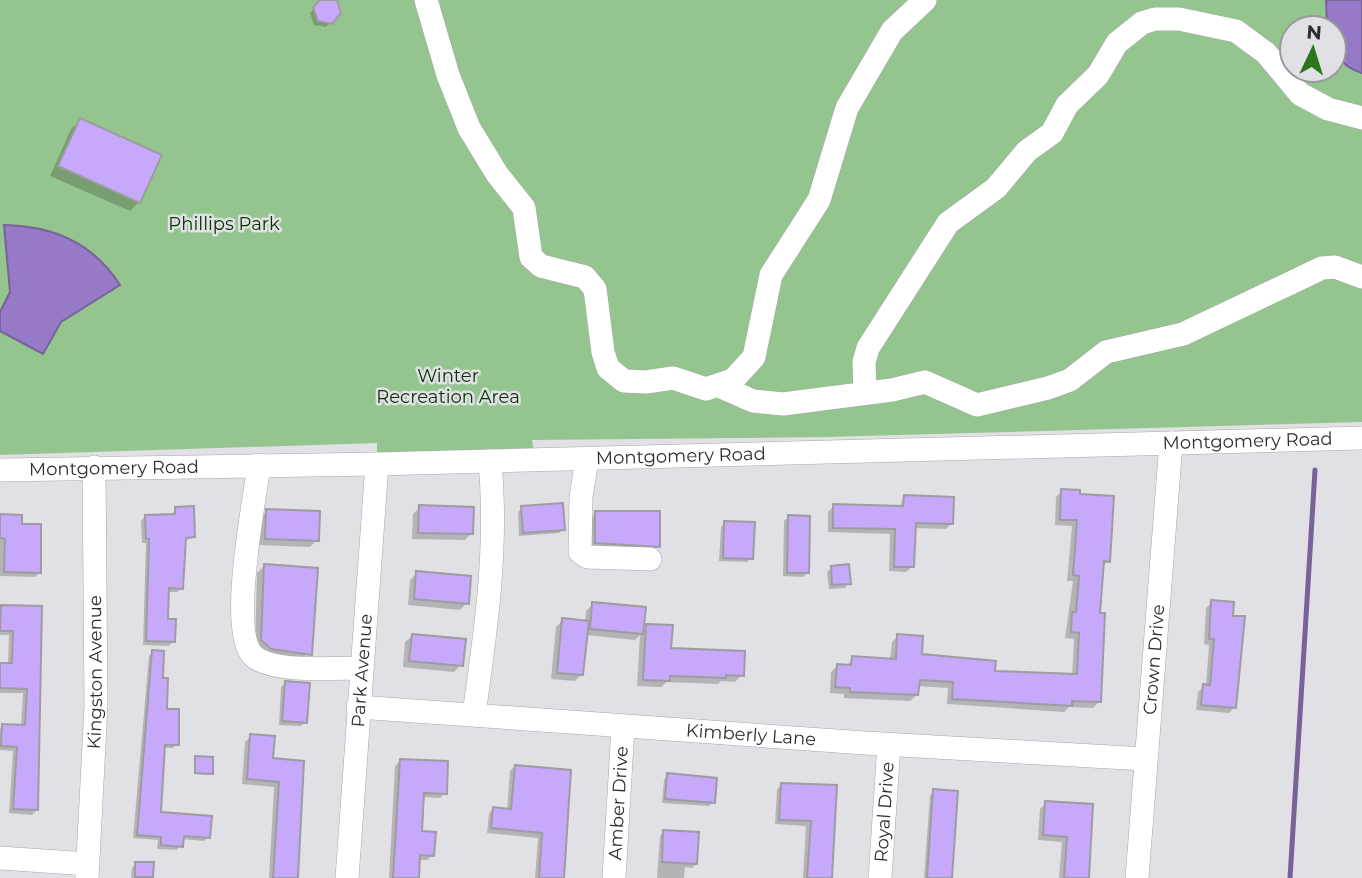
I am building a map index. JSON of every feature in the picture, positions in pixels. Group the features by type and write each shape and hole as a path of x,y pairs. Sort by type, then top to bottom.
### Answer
{"street":[{"path":"426,0 448,75 469,128 497,174 524,208 531,257 541,266 585,277 595,289 603,352 608,368 631,383 667,377 700,388 719,386 739,376 754,357 771,275 819,200 840,125 851,98 892,31 925,0"},
{"path":"865,393 864,362 868,348 939,234 958,214 996,188 1027,151 1052,133 1072,99 1098,75 1117,43 1134,27 1163,18 1236,30 1266,53 1300,94 1328,109 1362,118"},
{"path":"719,386 727,392 767,404 865,393 925,382 968,403 996,403 1058,385 1082,372 1106,352 1183,334 1322,268 1335,267 1362,277"},
{"name":"Montgomery Road","path":"0,470 377,464 1362,438"},
{"name":"Crown Drive","path":"1137,878 1171,443"},
{"path":"587,458 581,497 580,552 587,557 650,559"},
{"path":"474,714 485,636 493,532 490,461"},
{"name":"Park Avenue","path":"347,878 377,464"},
{"path":"259,465 242,617 248,649 256,658 275,665 362,668"},
{"name":"Kingston Avenue","path":"87,871 96,706 94,467"},
{"name":"Kimberly Lane","path":"358,707 889,745 1145,759"},
{"name":"Amber Drive","path":"614,878 623,727"},
{"name":"Royal Drive","path":"880,878 889,745"},
{"path":"0,858 87,871"}],"green space":[{"name":"Phillips Park","path":"0,0 1362,0 1362,422 826,437 532,440 534,453 377,464 377,443 0,455"}],"shaded area":[{"path":"1326,0 1362,0 1362,73 1348,67 1348,14 1327,14"},
{"path":"4,225 39,229 71,240 98,258 120,285 61,322 43,354 0,331 0,312 10,292"}],"building":[{"path":"320,0 337,0 341,13 332,24 318,21 313,7"},
{"path":"80,118 162,155 140,203 58,166"},
{"path":"1061,489 1080,490 1080,494 1114,496 1110,562 1104,561 1100,613 1105,613 1101,702 1072,701 1072,706 952,699 953,682 920,680 918,695 850,692 850,688 835,687 837,664 851,665 852,656 896,659 897,634 923,636 922,654 996,661 995,671 1077,674 1079,633 1071,632 1072,612 1076,612 1079,576 1073,575 1077,520 1060,520"},
{"path":"904,495 954,497 953,524 916,523 914,567 894,567 895,529 833,528 833,504 903,506"},
{"path":"563,503 565,530 523,533 521,506"},
{"path":"419,505 474,507 473,534 418,533"},
{"path":"194,506 195,537 186,538 183,589 169,588 168,619 176,619 175,642 146,641 149,539 146,539 145,515 175,514 175,507"},
{"path":"266,509 320,511 319,541 265,539"},
{"path":"595,511 660,511 660,547 595,543"},
{"path":"0,514 22,515 22,524 41,524 41,573 4,572 5,539 0,538"},
{"path":"788,515 810,516 809,573 787,573"},
{"path":"724,521 755,522 753,559 723,558"},
{"path":"264,564 318,568 312,655 271,649 261,640"},
{"path":"849,564 851,584 832,585 831,566"},
{"path":"416,571 471,576 469,604 414,599"},
{"path":"1211,600 1234,602 1233,616 1245,616 1236,708 1201,705 1203,684 1210,685 1214,639 1209,639"},
{"path":"592,602 646,607 643,634 590,629"},
{"path":"1,605 42,606 38,810 13,809 17,747 1,746 2,724 25,725 27,689 0,688 0,663 12,663 13,631 0,631"},
{"path":"562,618 589,621 583,675 557,673"},
{"path":"646,624 673,625 671,648 745,651 744,676 670,676 670,681 643,680"},
{"path":"412,634 466,639 463,666 409,661"},
{"path":"152,650 164,651 163,678 168,678 167,709 179,709 179,745 165,745 161,812 212,816 210,838 184,836 183,847 161,845 161,837 137,835"},
{"path":"285,681 310,683 307,723 282,721"},
{"path":"250,734 275,736 273,758 304,761 298,878 273,878 279,782 247,779"},
{"path":"195,756 213,757 213,774 195,773"},
{"path":"400,759 448,761 447,794 424,793 422,831 436,832 434,856 420,855 419,878 393,878"},
{"path":"515,765 571,770 564,878 539,878 542,833 491,828 493,807 511,809"},
{"path":"667,773 717,778 715,803 665,799"},
{"path":"781,783 837,785 832,878 807,878 811,821 779,820"},
{"path":"933,789 958,791 952,878 927,878"},
{"path":"1045,801 1093,804 1089,878 1064,878 1067,837 1043,835"},
{"path":"663,830 699,832 697,864 662,862"},
{"path":"135,862 154,862 153,877 135,877"}],"waterway":[{"path":"1290,878 1315,470"}],"park label":[{"name":"Winter Recreation Area","path":"448,386"}]}
